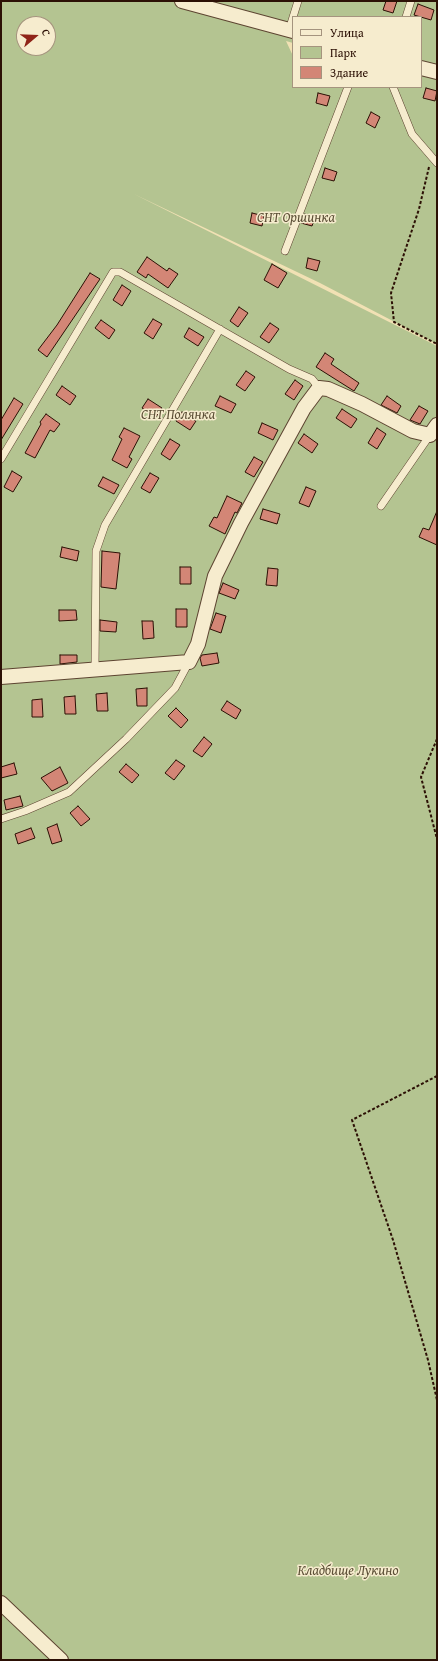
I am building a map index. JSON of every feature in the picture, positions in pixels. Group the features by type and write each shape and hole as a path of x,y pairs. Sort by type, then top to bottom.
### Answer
{"street":[{"path":"183,1 291,31"},
{"path":"422,68 437,72"},
{"path":"1,677 95,668 189,662 198,644 215,576 248,509 304,408 319,388 328,389 362,404 413,431 433,430"},
{"path":"1,1603 60,1660"}],"lane":[{"path":"294,16 298,1"},
{"path":"406,16 411,1"},
{"path":"286,251 348,88"},
{"path":"393,88 412,134 437,163"},
{"path":"1,459 113,272 120,272 289,369 312,378 319,388"},
{"path":"95,668 96,551 104,525 220,329"},
{"path":"381,506 433,430"},
{"path":"1,819 25,811 69,792 126,739 175,688 189,662"}],"path":[{"path":"431,156 419,209 391,292 394,322 437,344"},
{"path":"437,740 421,777 437,839"},
{"path":"437,1076 352,1120 393,1240 428,1360 437,1400"}],"green space":[{"path":"1,1 437,1 437,344 320,283 134,194 437,346 437,1660 1,1660"}],"building":[{"path":"386,1 397,1 393,13 383,10"},
{"path":"418,4 434,10 431,20 422,17 422,16 414,15"},
{"path":"426,88 437,91 435,101 423,98"},
{"path":"318,93 330,96 327,106 316,103"},
{"path":"371,112 380,117 375,128 366,123"},
{"path":"325,168 337,172 334,181 322,178"},
{"path":"252,213 264,216 262,226 250,223"},
{"path":"305,214 315,217 312,226 301,223"},
{"path":"147,257 167,271 169,268 178,274 168,288 148,274 146,278 137,272"},
{"path":"308,258 320,261 317,271 306,268"},
{"path":"272,264 287,273 278,288 264,280"},
{"path":"90,273 100,279 47,357 38,350 57,325"},
{"path":"122,285 131,291 122,306 113,300"},
{"path":"239,307 248,313 238,327 230,321"},
{"path":"153,319 162,324 153,339 144,333"},
{"path":"101,320 115,330 109,339 95,328"},
{"path":"270,323 279,329 269,343 260,337"},
{"path":"189,328 204,337 198,346 184,337"},
{"path":"325,353 334,359 331,364 359,383 354,391 316,367"},
{"path":"246,371 255,377 245,391 236,385"},
{"path":"295,380 303,386 294,400 285,394"},
{"path":"62,386 76,396 70,405 56,395"},
{"path":"220,396 236,404 231,413 215,406"},
{"path":"387,396 401,406 397,413 381,405"},
{"path":"14,398 23,404 1,440 1,420"},
{"path":"148,399 162,408 156,417 142,408"},
{"path":"419,406 428,411 420,424 410,420"},
{"path":"342,409 357,419 351,428 336,418"},
{"path":"182,412 196,421 190,430 176,421"},
{"path":"46,414 60,424 54,432 50,430 35,458 25,453 41,424 40,422"},
{"path":"262,423 278,430 273,440 258,433"},
{"path":"124,428 140,436 129,457 132,459 127,468 112,460 122,439 119,437"},
{"path":"377,428 386,434 377,449 368,443"},
{"path":"304,434 318,444 312,453 298,443"},
{"path":"170,439 180,445 170,460 161,454"},
{"path":"254,457 263,462 254,477 245,472"},
{"path":"12,471 22,477 13,492 4,487"},
{"path":"150,473 159,478 150,493 141,488"},
{"path":"103,477 119,485 114,494 98,486"},
{"path":"306,487 316,491 309,507 299,503"},
{"path":"227,496 242,503 237,513 235,512 225,534 209,526 214,517 217,518"},
{"path":"263,509 280,514 277,524 260,519"},
{"path":"437,511 437,545 419,537 423,528 429,530"},
{"path":"62,547 79,551 77,561 60,557"},
{"path":"102,551 120,553 116,589 101,587"},
{"path":"180,567 191,567 191,584 180,584"},
{"path":"268,568 278,569 277,586 266,585"},
{"path":"223,583 239,590 235,599 219,593"},
{"path":"176,609 187,609 187,627 176,627"},
{"path":"59,610 76,610 77,620 59,621"},
{"path":"216,613 226,616 221,633 210,629"},
{"path":"100,620 117,622 116,632 100,631"},
{"path":"142,621 153,621 154,638 143,639"},
{"path":"217,653 219,663 202,666 200,658 202,655"},
{"path":"60,655 77,655 77,662 60,664"},
{"path":"147,688 147,706 137,706 136,689"},
{"path":"107,693 108,711 97,711 96,694"},
{"path":"75,696 76,714 65,714 64,697"},
{"path":"42,699 43,717 32,717 32,700"},
{"path":"227,701 241,710 236,719 221,710"},
{"path":"176,708 188,720 181,728 168,716"},
{"path":"204,737 212,744 202,757 193,751"},
{"path":"176,760 185,766 174,780 165,773"},
{"path":"14,763 17,774 1,778 1,767"},
{"path":"126,764 139,775 132,783 119,772"},
{"path":"60,767 68,783 52,791 41,778"},
{"path":"20,796 23,806 6,810 4,800"},
{"path":"78,806 90,819 81,826 70,813"},
{"path":"57,824 62,841 52,844 47,828"},
{"path":"31,828 35,838 18,844 15,834"}],"park label":[{"name":"СНТ Оршинка","path":"296,218"},
{"name":"СНТ Полянка","path":"178,415"},
{"name":"Кладбище Лукино","path":"348,1571"}]}
